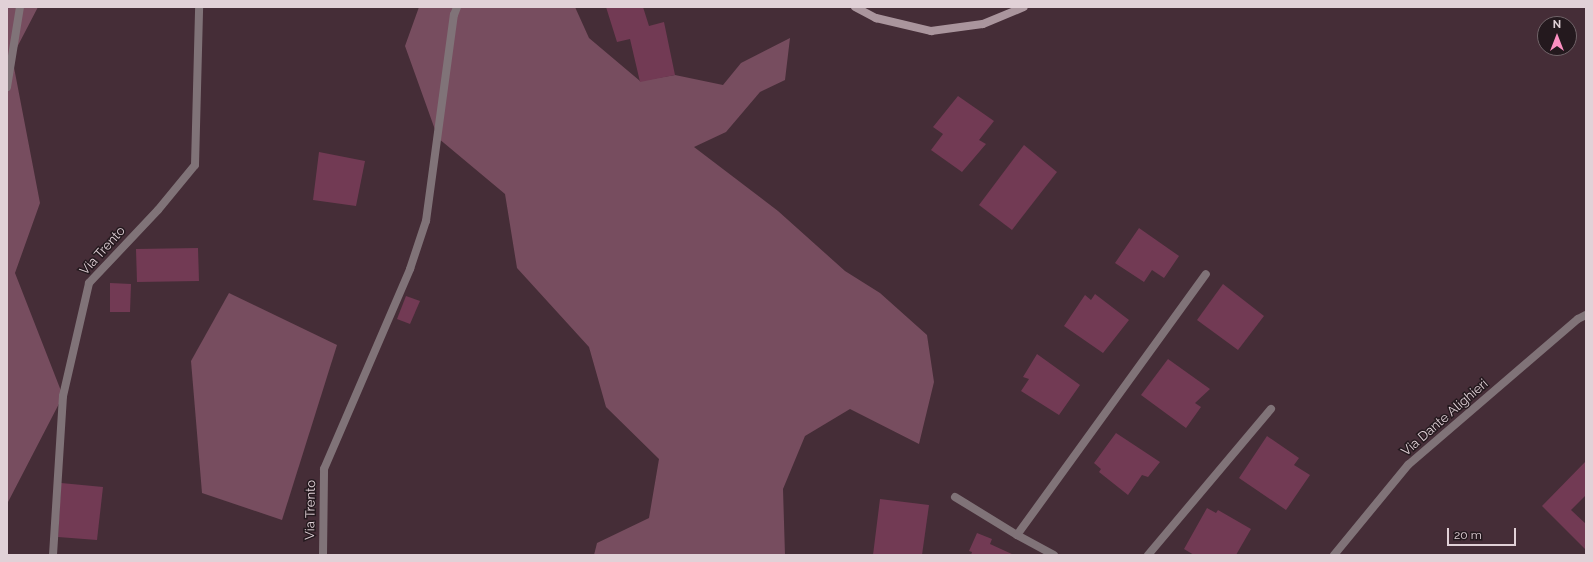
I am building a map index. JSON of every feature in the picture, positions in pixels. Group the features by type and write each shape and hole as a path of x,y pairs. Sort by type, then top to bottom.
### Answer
{"main road":[{"path":"855,7 876,18 932,31 983,24 1024,7"}],"street":[{"path":"7,86 20,7"},
{"name":"Via Trento","path":"53,555 63,396 88,283 158,210 195,165 199,7"},
{"name":"Via Trento","path":"322,555 324,469 410,268 426,221 454,15 457,7"},
{"path":"1017,535 1206,274"},
{"name":"Via Dante Alighieri","path":"1334,555 1408,465 1578,319 1586,315"},
{"path":"1148,555 1271,409"},
{"path":"955,496 1017,535 1054,555"}],"shaded area":[{"path":"7,7 38,7 12,57 40,203 15,273 63,396 7,504"},
{"path":"419,7 575,7 589,38 640,81 675,75 723,85 741,63 790,38 785,80 760,92 726,132 694,147 778,211 845,271 880,293 927,335 934,382 919,444 850,409 805,436 783,489 785,555 594,555 597,543 649,518 659,459 606,407 589,347 517,268 505,194 438,138 405,46"},
{"path":"229,293 337,345 282,520 202,493 191,361"}],"building":[{"path":"606,7 643,7 649,26 664,22 675,75 640,82 630,39 617,42"},
{"path":"958,96 994,121 979,140 986,144 962,172 931,150 943,134 933,127"},
{"path":"1024,145 1057,172 1012,230 979,205"},
{"path":"319,152 365,161 356,206 313,200"},
{"path":"1139,228 1179,256 1164,278 1152,270 1144,282 1115,263"},
{"path":"198,248 199,281 137,282 136,249"},
{"path":"110,283 131,284 130,312 110,312"},
{"path":"1223,284 1264,316 1238,350 1197,320"},
{"path":"1095,294 1129,320 1103,353 1064,326 1085,295 1091,300"},
{"path":"406,296 420,301 410,324 397,319"},
{"path":"1037,354 1080,385 1059,415 1021,391 1029,379 1023,377"},
{"path":"1168,359 1210,389 1195,403 1201,407 1186,428 1141,395"},
{"path":"1116,433 1160,462 1148,477 1142,475 1128,495 1099,472 1101,469 1094,463"},
{"path":"1267,436 1299,458 1294,465 1310,475 1286,510 1239,478"},
{"path":"1586,461 1586,495 1571,510 1586,524 1586,550 1542,506"},
{"path":"61,483 103,487 97,540 58,537"},
{"path":"880,499 929,505 922,555 873,555"},
{"path":"1207,508 1216,513 1218,510 1251,529 1236,555 1194,555 1184,549"},
{"path":"977,533 992,539 990,544 1014,555 971,555 972,552 969,551"}]}
